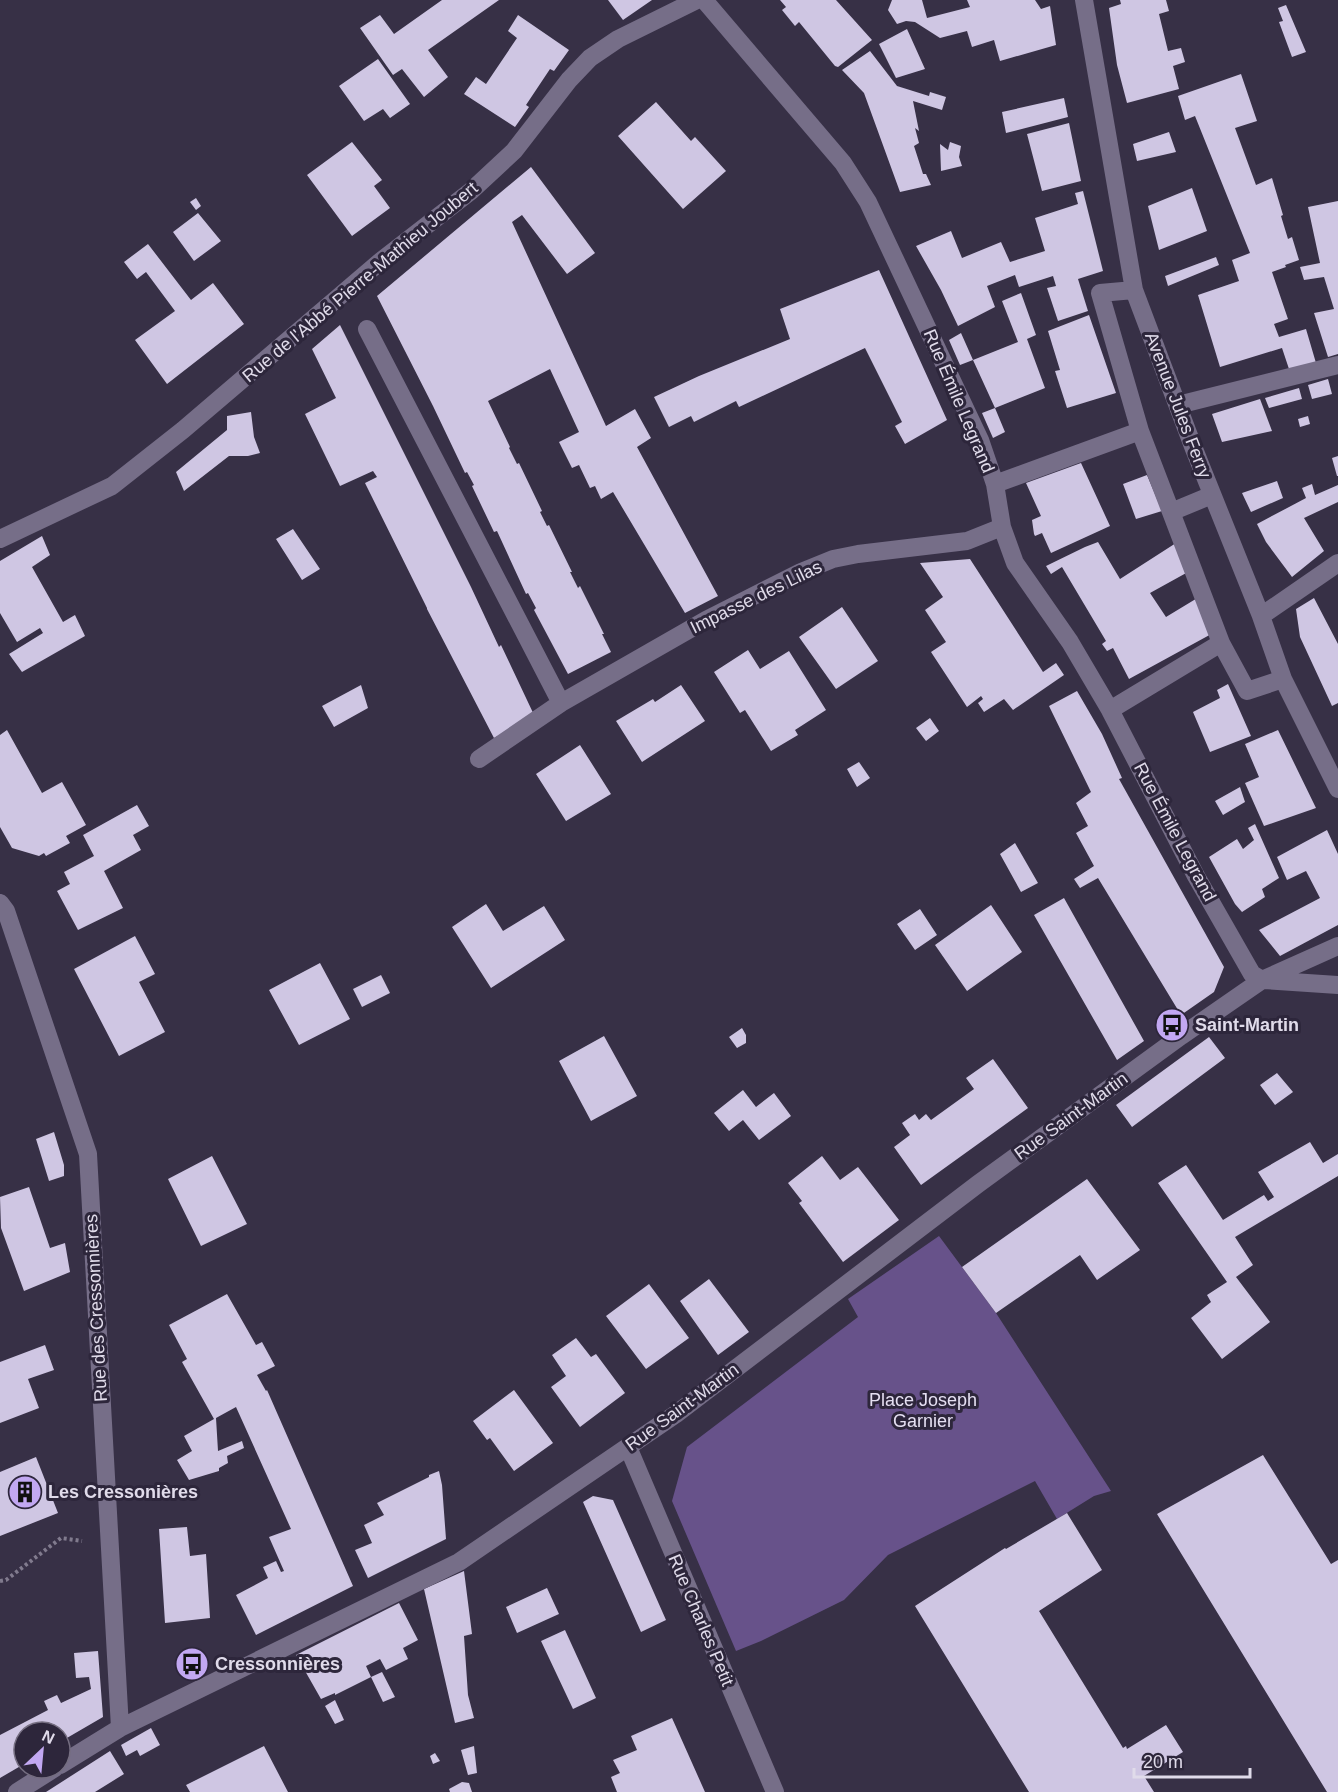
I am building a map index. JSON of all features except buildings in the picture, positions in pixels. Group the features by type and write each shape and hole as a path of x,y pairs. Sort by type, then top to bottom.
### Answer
{"street":[{"name":"Rue de l'Abbé Pierre-Mathieu Joubert","path":"0,539 112,486 183,430 382,260 471,191 514,151 569,80 590,58 618,39 697,0"},
{"name":"Rue Émile Legrand","path":"704,0 843,163 868,202 980,440 995,484 1002,527 1015,563 1070,642 1110,710 1196,876 1252,974 1262,980"},
{"name":"Avenue Jules Ferry","path":"1084,0 1134,290 1261,616 1283,679 1338,789"},
{"path":"1134,290 1100,293 1140,431 1221,643 1247,692 1283,679"},
{"path":"367,329 561,703"},
{"path":"1178,405 1338,364"},
{"path":"995,484 1140,431"},
{"path":"1171,512 1212,495"},
{"name":"Impasse des Lilas","path":"479,759 561,703 706,620 801,572 833,559 858,554 967,541 1002,527"},
{"path":"1261,616 1338,563"},
{"path":"1110,710 1221,643"},
{"name":"Rue des Cressonnières","path":"0,903 6,911 88,1154 120,1728"},
{"name":"Rue Saint-Martin","path":"72,1758 120,1728 459,1562 676,1414 978,1184 1181,1035 1262,980 1338,946"},
{"path":"1262,980 1338,985"},
{"name":"Rue Charles Petit","path":"628,1447 775,1792"},
{"path":"17,1792 36,1780"}],"path":[{"path":"0,1581 6,1580 61,1538 110,1545"}],"green space":[{"name":"Place Joseph Garnier","path":"939,1236 996,1313 1111,1491 1094,1496 1057,1519 1035,1481 888,1555 844,1600 736,1651 672,1501 687,1447 858,1317 848,1299"}],"place":[{"name":"Saint-Martin","path":"1172,1025"},
{"name":"Les Cressonières","path":"25,1492"},
{"name":"Cressonnières","path":"192,1664"}]}
